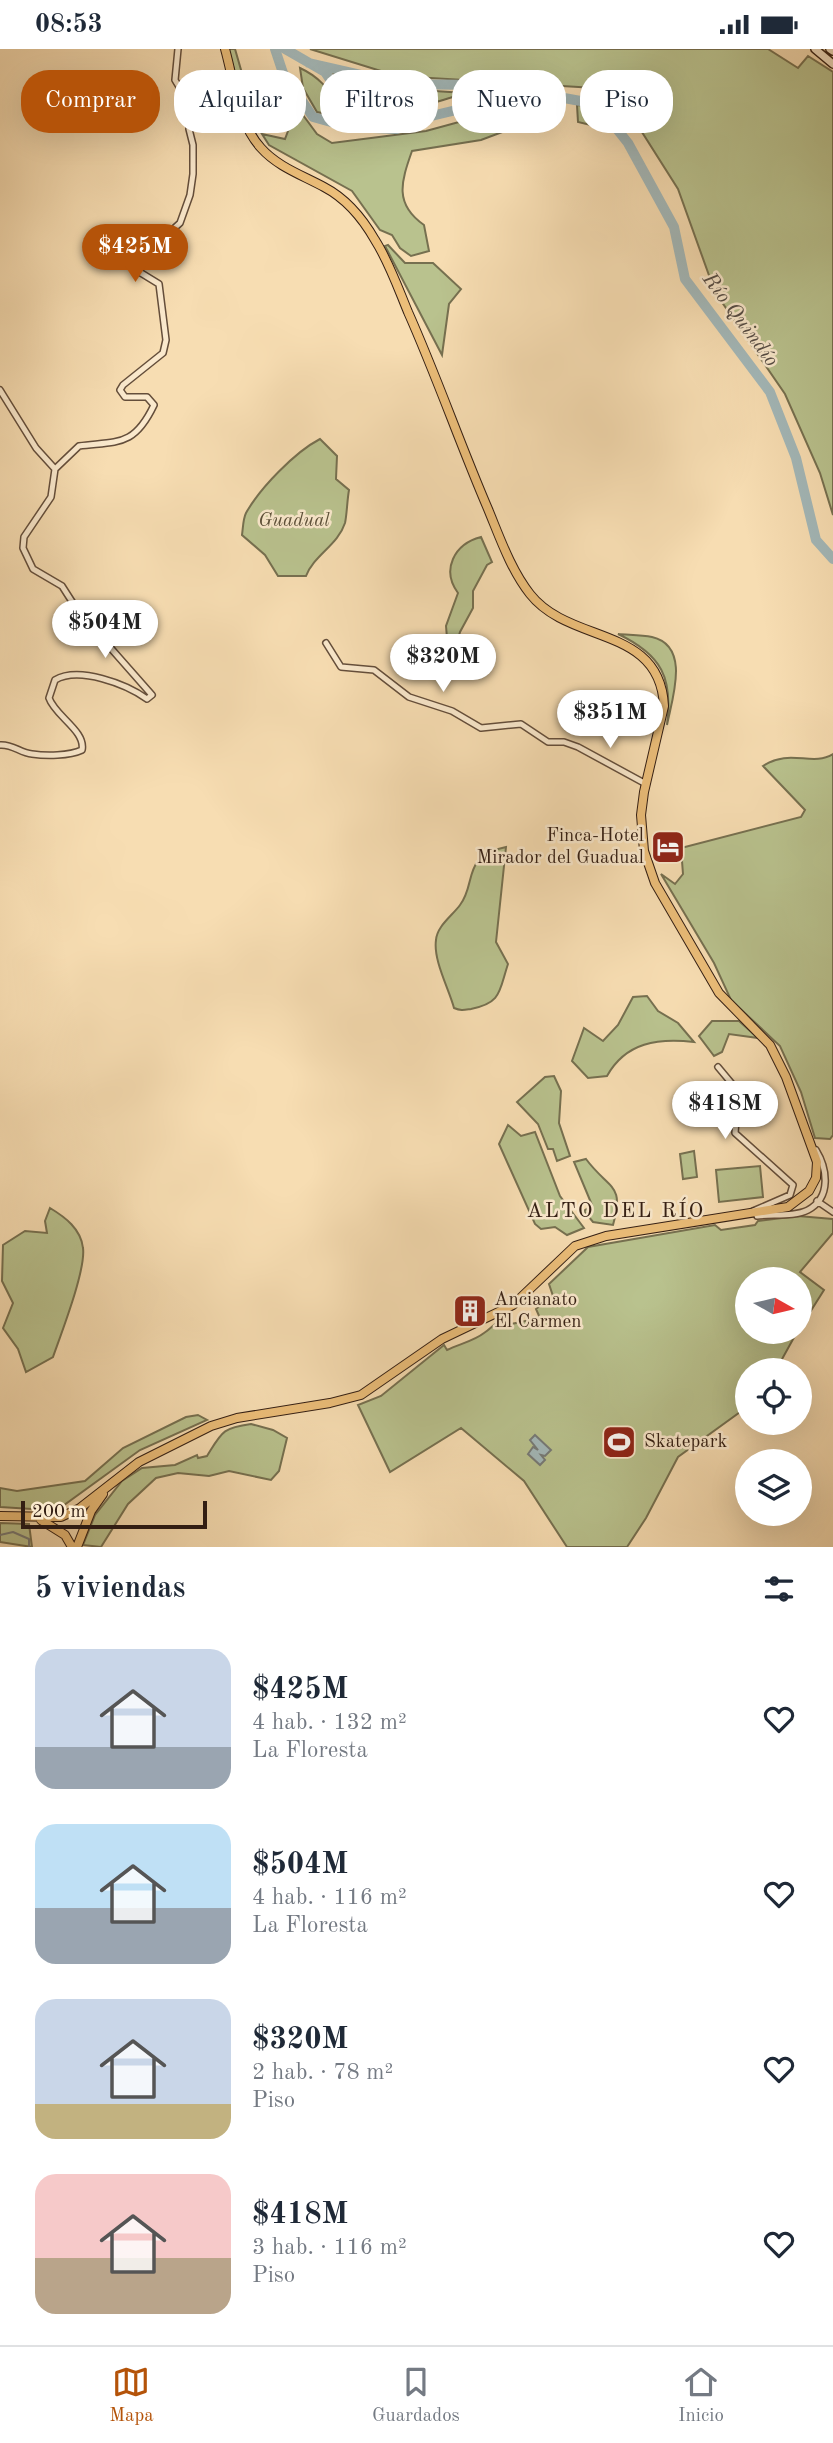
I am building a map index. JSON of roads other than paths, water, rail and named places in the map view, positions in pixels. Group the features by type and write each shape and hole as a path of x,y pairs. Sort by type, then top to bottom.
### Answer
{"main road":[{"path":"0,1516 40,1519 70,1514 152,1455 220,1422 361,1395 442,1339 513,1305 582,1243 788,1207 805,1196 813,1185 817,1170 811,1142 770,1045 719,993 655,883 644,852 641,827 646,784 663,716 663,689 654,670 633,649 550,613 526,589 486,505 448,406 382,251 358,216 338,197 286,168 261,148 243,115 225,49"},
{"path":"815,49 833,64"},
{"path":"40,1519 65,1535 75,1547 91,1511 107,1487"}],"street":[{"path":"0,744 13,745 30,754 74,753 82,750 81,737 56,713 49,698 55,680 67,674 128,688 147,699 152,697 152,692 78,611 62,586 33,569 28,559 24,537 51,497 55,469 79,446 117,444 132,436 154,405 148,397 125,397 120,390 122,385 163,353 166,340 159,284 128,265 127,260 138,246 170,232 180,223 190,195 193,145 189,129 192,108 175,80 178,49"},
{"path":"0,390 36,448 55,469"},
{"path":"326,643 341,667 374,670 409,697 452,711 481,728 521,724 548,742 564,742 578,747 646,784"},
{"path":"718,1067 738,1091 735,1133 793,1185 790,1195 763,1205 751,1213"},
{"path":"702,1220 802,1212 817,1201 824,1188 826,1174 811,1142"},
{"path":"817,1201 833,1212"}],"waterway":[{"name":"Río Quindío","path":"275,49 283,73 313,117 349,127 397,129 423,118 531,92 597,104 628,143 674,227 685,279 770,392 796,458 816,540 833,559"},
{"path":"285,49 322,70"},
{"path":"309,63 401,84 452,85"},
{"path":"0,1535 13,1532 29,1539 29,1547"}],"place":[{"name":"Finca-Hotel Mirador del Guadual","path":"668,847"},
{"name":"Ancianato El Carmen","path":"470,1311"},
{"name":"Skatepark","path":"619,1442"}],"district":[{"name":"ALTO DEL RÍO","path":"616,1211"}],"park label":[{"name":"Guadual","path":"294,521"}]}
